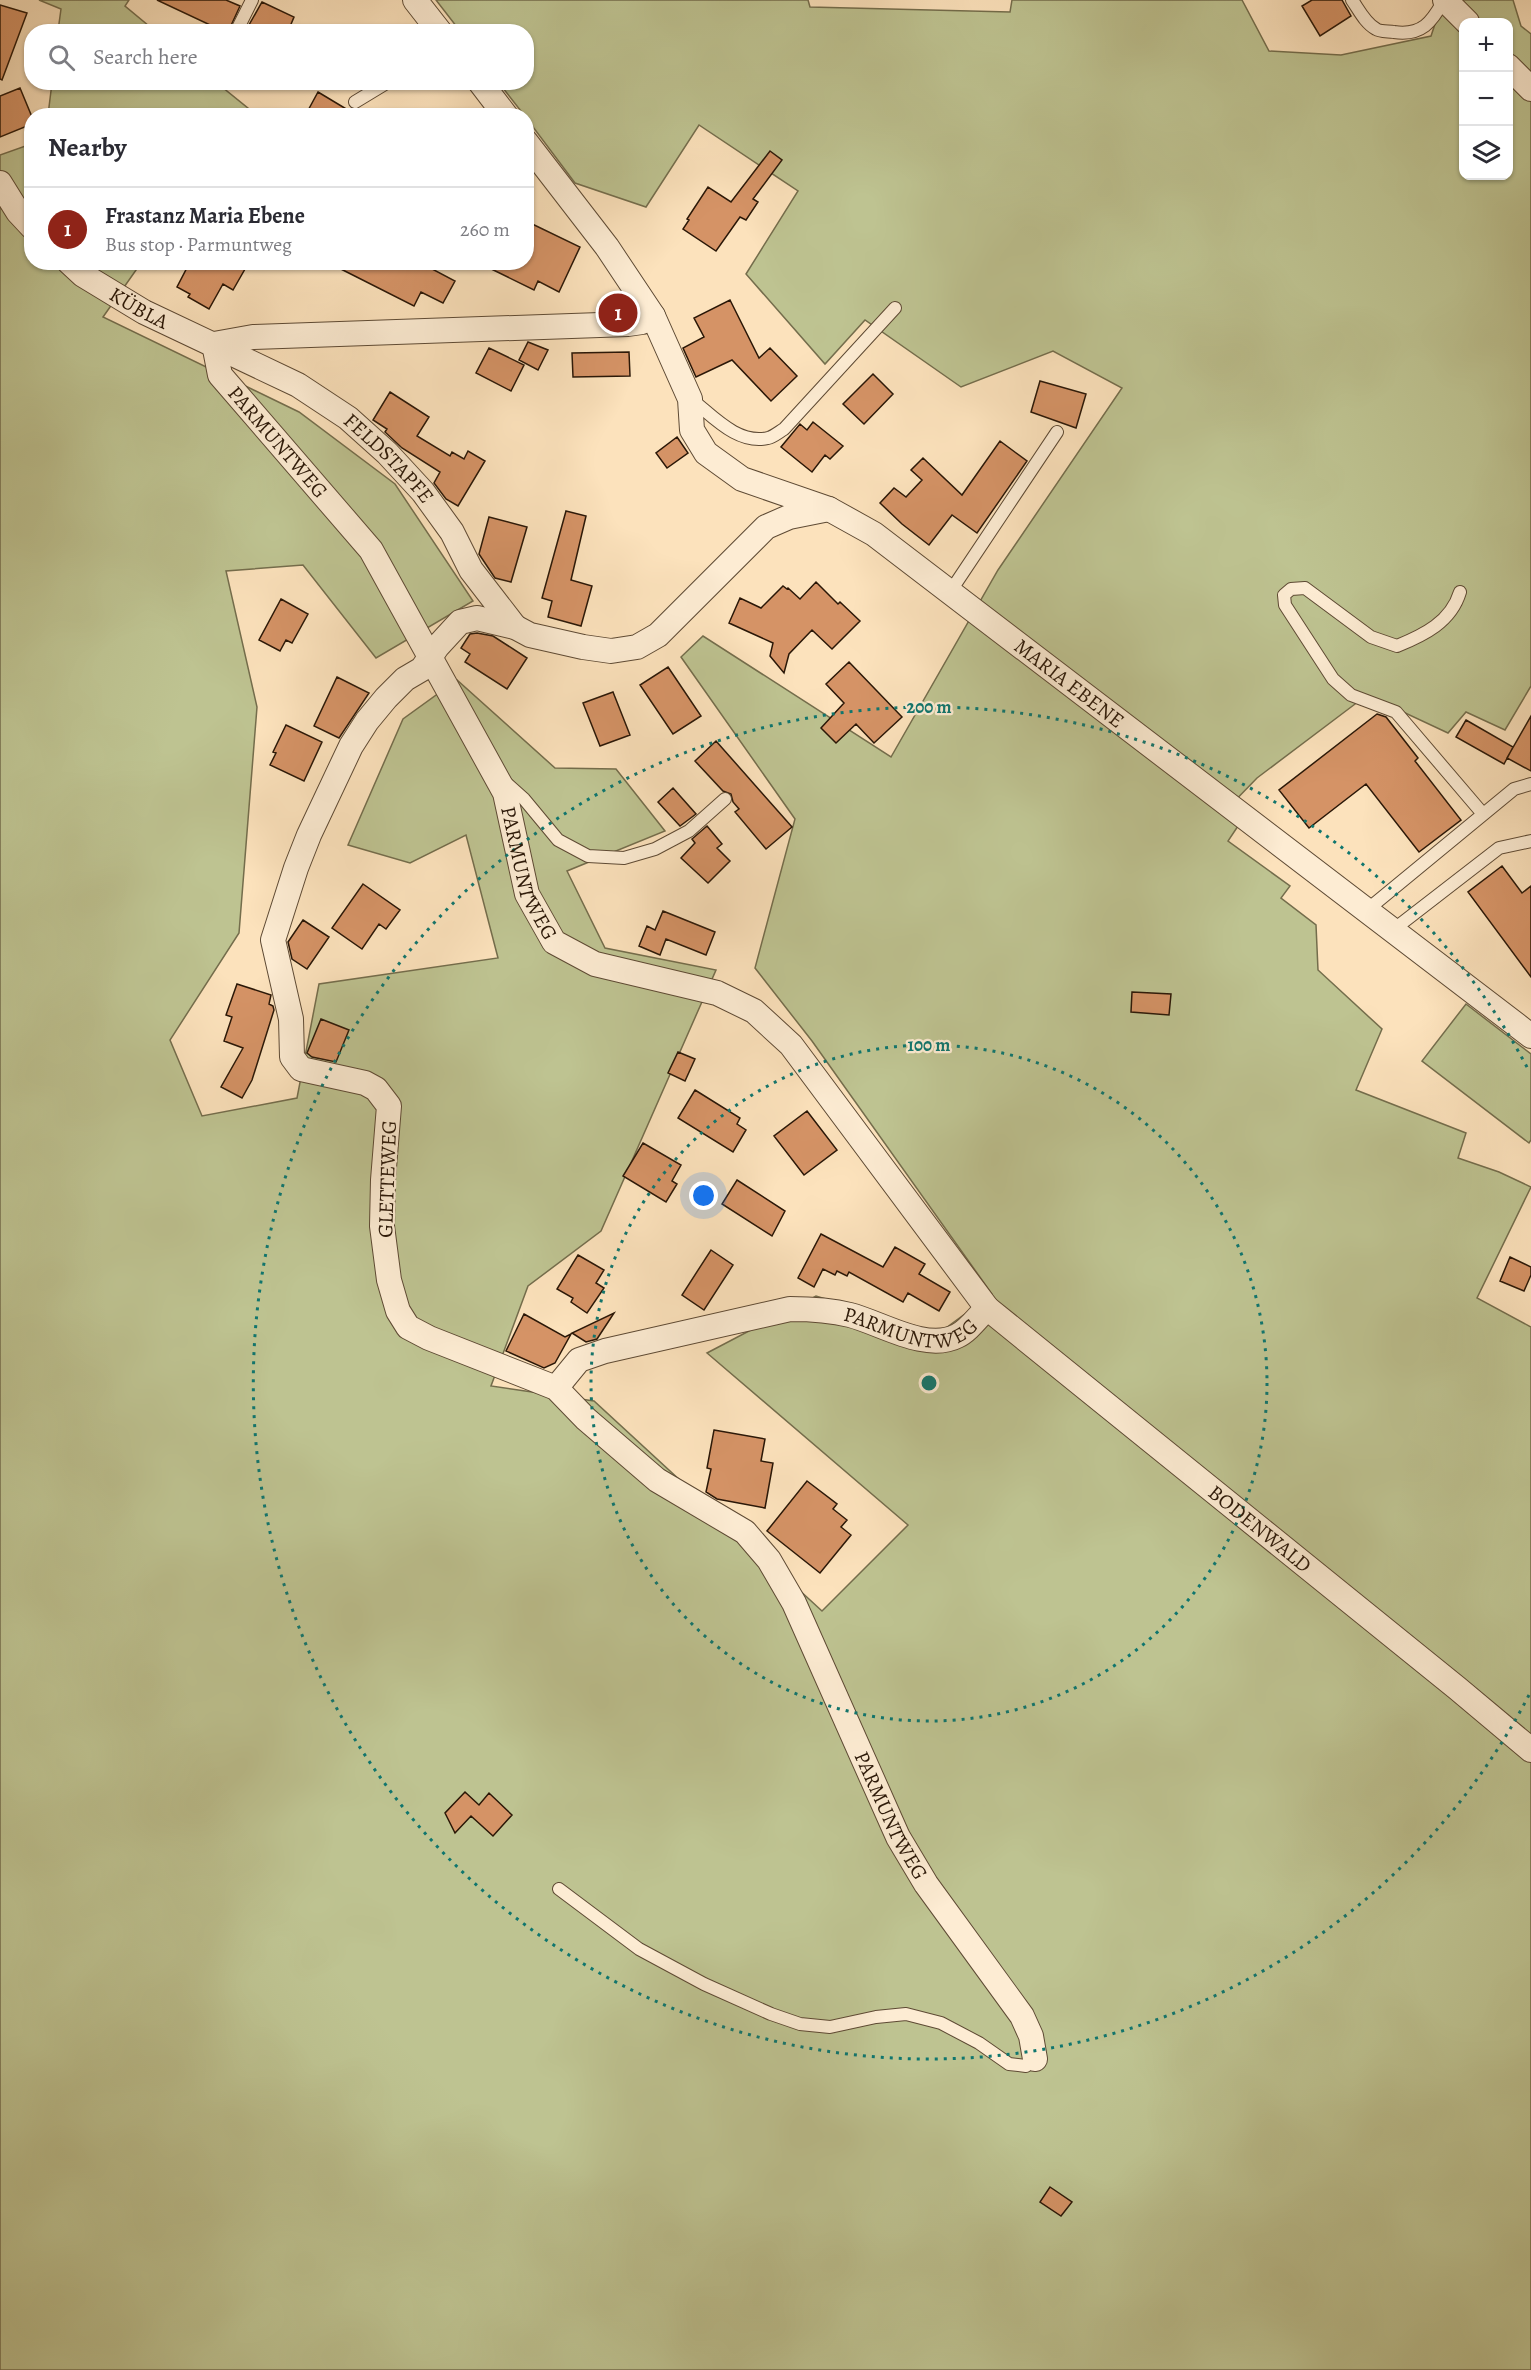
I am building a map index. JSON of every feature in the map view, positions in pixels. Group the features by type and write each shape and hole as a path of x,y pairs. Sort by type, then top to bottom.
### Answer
{"street":[{"path":"415,0 434,24"},
{"path":"1445,0 1463,18"},
{"path":"1513,70 1531,89"},
{"path":"486,90 500,108"},
{"name":"MARIA EBENE","path":"534,152 607,247 653,316 690,399 692,430 706,453 742,479 829,509 874,534 1531,1036"},
{"path":"0,183 24,218"},
{"name":"KÜBLA","path":"78,270 144,312 214,344"},
{"path":"214,344 253,337 627,324 642,322 653,316"},
{"name":"FELDSTAPFE","path":"214,344 298,384 348,418 387,453 423,492 452,532 471,570 515,627"},
{"name":"PARMUNTWEG","path":"214,344 220,375 371,550 505,793 527,894 554,942 595,964 717,993 754,1011 791,1045 987,1308 959,1336 946,1340 927,1341 841,1313 815,1309 790,1310 605,1351 579,1360 556,1388 586,1419 657,1480 745,1532 769,1560 794,1603 898,1837 926,1884 1022,2016 1031,2036 1035,2059"},
{"path":"429,657 460,622 477,618 515,627 530,635 583,647 611,651 637,647 658,635 766,527 789,517 829,509"},
{"name":"GLETTEWEG","path":"429,657 422,669 405,679 367,721 351,746 296,868 273,940 291,1019 292,1057 301,1069 365,1083 376,1089 389,1106 382,1226 389,1280 398,1311 408,1327 429,1338 556,1388"},
{"name":"BODENWALD","path":"987,1308 1531,1750"}],"lane":[{"path":"240,24 252,0"},
{"path":"1353,0 1364,18 1377,30 1401,33 1422,29 1433,20 1445,0"},
{"path":"355,102 375,90"},
{"path":"690,399 730,431 748,438 768,438 784,429 896,308"},
{"path":"950,592 1057,432"},
{"path":"1460,592 1458,600 1442,622 1427,634 1397,646 1371,637 1305,588 1291,589 1284,595 1286,605 1333,680 1351,695 1396,712 1483,814"},
{"path":"491,769 524,799 558,840 588,856 624,858 655,849 689,831 725,799"},
{"path":"1367,910 1514,789 1531,784"},
{"path":"1393,930 1499,848 1531,841"},
{"name":"PARMUNTWEG","path":"559,1889 639,1949 704,1984 800,2024 830,2027 876,2017 906,2014 941,2023 979,2043 1010,2064 1026,2066 1035,2059"}],"green space":[{"path":"39,0 129,0 125,6 147,24 59,24 61,9"},
{"path":"436,0 808,0 810,7 1010,12 1012,0 1242,0 1269,51 1341,55 1431,36 1443,0 1513,0 1521,26 1531,34 1531,686 1505,730 1466,712 1448,733 1367,695 1257,778 1224,812 1238,826 1228,841 1290,886 1281,898 1316,925 1318,970 1382,1029 1356,1090 1466,1133 1458,1158 1499,1172 1531,1187 1477,1298 1531,1327 1531,2370 0,2370 0,155 24,146 24,270 136,270 103,317 299,412 395,484 473,601 376,658 303,565 226,571 257,707 239,933 170,1040 202,1116 297,1098 319,984 498,958 466,835 410,863 348,845 403,719 457,680 555,768 616,769 665,831 567,871 605,948 716,970 601,1231 528,1286 491,1386 594,1401 822,1611 908,1525 707,1353 816,1296 939,1333 992,1294 812,1041 755,968 795,819 681,657 703,636 891,757 998,570 1122,388 1053,351 961,387 865,320 825,364 746,274 798,191 699,125 646,207 575,183 534,128 534,108 519,108 504,90 534,90 534,24 455,24"},
{"path":"51,90 226,90 248,108 49,108"},
{"path":"1466,1004 1531,1054 1531,1140 1529,1143 1422,1061"}],"building":[{"path":"157,0 226,0 240,6 232,24 208,24"},
{"path":"1312,0 1342,0 1351,16 1320,36 1302,6"},
{"path":"262,2 294,17 291,24 250,24"},
{"path":"0,5 27,13 2,80 0,79"},
{"path":"20,88 28,108 24,108 24,127 0,137 0,96"},
{"path":"318,92 345,108 309,108"},
{"path":"770,151 782,160 753,199 758,202 746,220 740,217 716,251 683,229 708,187 731,202"},
{"path":"534,225 580,247 559,292 538,281 534,290 493,270 534,270"},
{"path":"186,270 244,270 233,290 223,284 209,309 188,297 190,294 177,287"},
{"path":"343,270 434,270 455,281 443,303 421,292 414,306"},
{"path":"730,300 759,358 770,348 797,376 771,401 732,360 696,377 683,348 704,337 694,318"},
{"path":"528,342 548,350 538,370 519,360"},
{"path":"489,348 524,365 511,391 476,373"},
{"path":"629,352 630,376 573,377 572,353"},
{"path":"873,374 893,394 864,424 843,404"},
{"path":"1040,381 1086,394 1076,428 1031,412"},
{"path":"390,392 429,417 417,436 450,456 452,452 464,459 468,451 485,461 458,506 446,499 434,483 440,472 402,448 385,432 387,429 373,420"},
{"path":"813,422 843,446 830,459 825,455 812,472 781,447 800,424 807,430"},
{"path":"677,437 688,453 667,468 656,453"},
{"path":"1000,441 1027,461 977,533 952,515 929,545 880,503 894,488 906,497 922,480 911,470 923,458 962,495"},
{"path":"566,511 586,516 571,580 592,586 581,626 548,617 552,601 542,598"},
{"path":"489,517 527,527 511,582 495,578 479,554"},
{"path":"816,582 838,604 840,602 860,621 832,649 812,630 789,654 784,673 770,656 773,643 729,623 740,598 761,608 783,586 800,599"},
{"path":"281,599 308,614 292,643 286,640 280,651 259,640"},
{"path":"470,634 493,636 527,658 507,689 465,662 470,654 461,648"},
{"path":"849,662 902,717 874,743 856,724 836,743 821,728 844,703 826,684"},
{"path":"668,667 701,716 673,734 640,685"},
{"path":"337,677 369,693 339,738 314,726"},
{"path":"613,692 630,735 600,746 583,703"},
{"path":"1377,714 1386,717 1418,758 1415,761 1461,820 1419,852 1366,784 1309,828 1279,790"},
{"path":"1531,716 1531,771 1507,758"},
{"path":"1466,720 1513,747 1504,764 1456,737"},
{"path":"286,725 322,742 304,781 270,765 276,753 273,752"},
{"path":"716,741 792,827 766,849 735,812 739,809 733,802 731,794 723,791 695,761"},
{"path":"673,788 696,814 680,826 658,802"},
{"path":"707,826 722,844 717,848 730,861 708,883 681,858 695,843 692,839"},
{"path":"1502,866 1522,893 1531,886 1531,977 1468,892"},
{"path":"363,884 400,910 386,929 379,924 362,949 332,928"},
{"path":"663,911 715,932 706,955 666,939 660,955 639,946 647,926 655,930"},
{"path":"303,920 329,937 307,969 292,959 288,942"},
{"path":"237,984 271,995 269,1004 274,1010 252,1080 242,1098 221,1087 243,1048 224,1041 232,1017 226,1015"},
{"path":"1132,992 1171,994 1169,1015 1131,1012"},
{"path":"321,1019 349,1030 336,1062 312,1057 307,1053"},
{"path":"678,1052 695,1059 685,1081 668,1073"},
{"path":"695,1090 740,1118 737,1124 746,1130 733,1152 678,1118"},
{"path":"807,1111 837,1150 804,1175 774,1136"},
{"path":"643,1143 681,1165 672,1181 677,1184 666,1202 623,1176"},
{"path":"737,1180 785,1211 772,1236 722,1204"},
{"path":"821,1234 883,1267 895,1247 925,1264 919,1274 950,1292 939,1311 908,1293 903,1302 849,1272 847,1276 837,1271 835,1275 823,1269 814,1287 798,1278"},
{"path":"711,1250 733,1265 704,1310 682,1295"},
{"path":"578,1255 604,1270 596,1283 604,1288 587,1313 571,1302 573,1298 557,1289"},
{"path":"1510,1257 1531,1267 1531,1275 1524,1291 1500,1281"},
{"path":"614,1313 597,1339 586,1342 572,1333"},
{"path":"524,1314 565,1337 571,1334 555,1363 544,1368 506,1351"},
{"path":"714,1430 765,1439 761,1461 773,1463 765,1508 717,1499 706,1492 711,1469 707,1468"},
{"path":"807,1481 837,1504 833,1509 847,1520 841,1527 851,1535 820,1573 767,1531"},
{"path":"465,1792 479,1805 489,1793 512,1815 493,1836 471,1816 455,1833 445,1813"},
{"path":"1050,2187 1072,2202 1061,2216 1040,2202"}],"place":[{"name":"Frastanz Maria Ebene","path":"618,313"}]}
